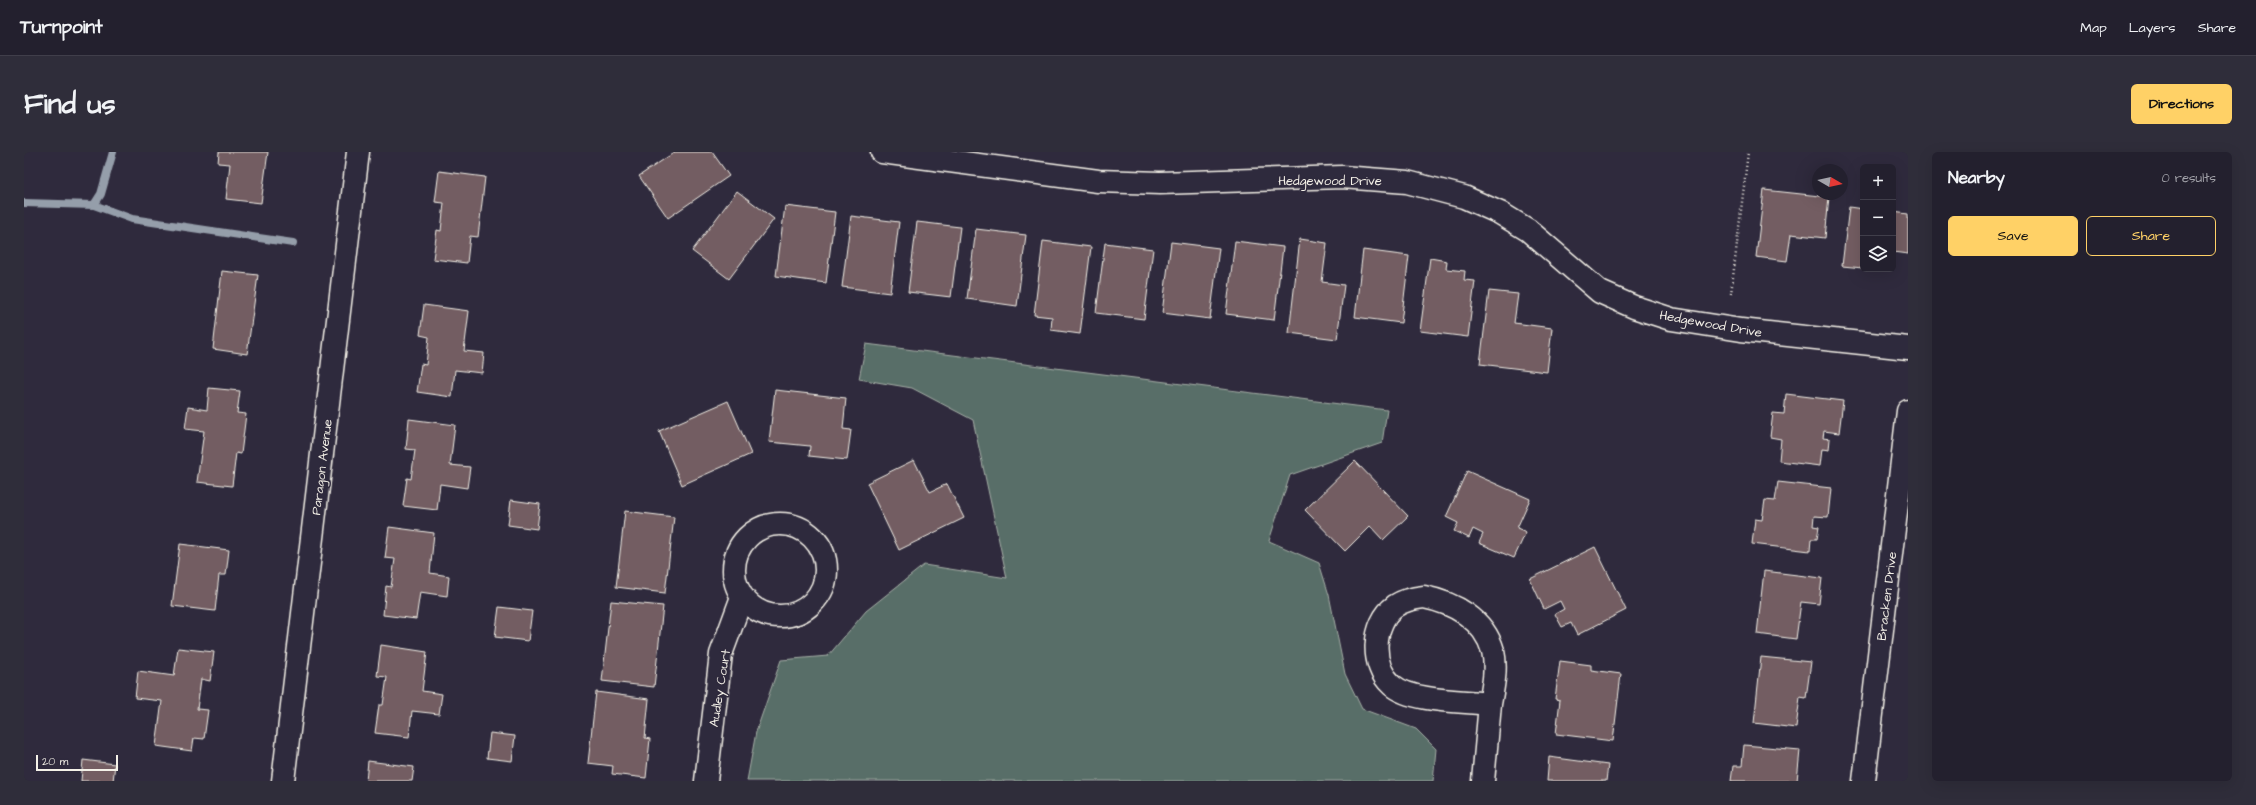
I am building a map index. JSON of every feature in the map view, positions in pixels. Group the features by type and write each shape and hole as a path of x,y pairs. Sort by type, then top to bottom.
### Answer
{"street":[{"name":"Paragon Avenue","path":"283,781 358,152"},
{"name":"Hedgewood Drive","path":"882,152 1098,181 1160,183 1342,177 1407,182 1464,197 1500,213 1528,230 1600,292 1634,307 1671,319 1741,330 1908,348"},
{"name":"Bracken Drive","path":"1864,781 1908,411"},
{"path":"783,523 797,526 810,534 820,545 826,560 826,576 821,591 812,604 799,612 784,616 768,615 753,608 742,597 736,584 734,569 736,554 744,541 754,531 768,525 783,523"},
{"name":"Audley Court","path":"706,781 721,654 742,597"},
{"path":"1483,781 1490,704 1495,674 1493,651 1484,632 1473,620 1457,607 1442,600 1424,597 1410,598 1395,607 1383,620 1377,637 1376,654 1382,671 1392,686 1405,693 1420,696 1490,704"}],"path":[{"path":"1731,294 1748,152"}],"green space":[{"path":"866,344 1387,410 1382,443 1290,475 1269,541 1319,563 1329,595 1345,674 1362,709 1416,729 1436,749 1433,781 747,781 756,732 781,660 828,656 866,611 924,565 1007,578 973,420 912,388 859,379"}],"building":[{"path":"219,152 268,152 261,203 226,199 230,164 218,163"},
{"path":"675,152 712,152 729,176 668,218 639,176"},
{"path":"439,171 485,177 478,237 470,236 467,263 433,259 437,230 441,231 444,203 435,202"},
{"path":"1764,190 1812,195 1812,200 1829,200 1825,238 1791,234 1787,261 1756,257"},
{"path":"737,191 774,219 729,279 692,251"},
{"path":"785,206 835,212 826,283 776,276"},
{"path":"1849,207 1860,209 1860,268 1842,266"},
{"path":"1896,212 1908,214 1908,254 1896,252"},
{"path":"851,216 899,222 890,293 842,287"},
{"path":"917,222 960,227 951,297 908,292"},
{"path":"976,229 1026,235 1017,306 967,299"},
{"path":"1300,239 1327,243 1322,282 1344,285 1337,339 1289,333"},
{"path":"1043,241 1091,247 1080,334 1051,330 1052,317 1034,315"},
{"path":"1235,241 1283,247 1274,320 1226,314"},
{"path":"1171,242 1219,248 1210,319 1162,313"},
{"path":"1105,243 1153,249 1144,319 1096,313"},
{"path":"1363,250 1409,256 1401,323 1355,317"},
{"path":"1430,258 1447,261 1446,269 1465,271 1464,280 1475,281 1468,337 1420,331"},
{"path":"222,271 258,275 247,354 213,349"},
{"path":"1489,291 1518,294 1514,323 1552,328 1547,372 1480,364"},
{"path":"424,305 469,311 464,351 484,353 482,373 455,370 452,397 417,392 421,364 426,365 429,337 420,335"},
{"path":"209,388 240,391 237,413 246,414 241,454 236,453 232,486 197,482 204,431 185,429 188,407 207,410"},
{"path":"775,390 846,398 843,429 851,430 847,460 809,456 810,446 769,442"},
{"path":"1786,394 1843,401 1839,433 1824,431 1823,438 1830,439 1829,450 1822,449 1820,466 1779,461 1781,439 1770,437 1773,413 1784,414"},
{"path":"728,401 751,454 682,485 659,431"},
{"path":"409,419 455,425 450,465 470,467 467,488 440,484 437,510 403,506 407,478 411,479 415,450 406,449"},
{"path":"914,460 930,492 947,484 964,518 899,550 867,483"},
{"path":"1355,461 1408,516 1383,540 1370,526 1345,551 1305,510"},
{"path":"1467,471 1530,499 1517,528 1526,532 1514,558 1479,543 1483,534 1473,529 1469,538 1454,531 1458,523 1446,517"},
{"path":"1778,482 1831,488 1828,517 1814,516 1813,526 1819,527 1817,539 1811,539 1810,551 1752,544 1755,519 1762,520 1765,500 1775,501"},
{"path":"511,500 540,504 537,529 508,525"},
{"path":"625,511 674,517 665,593 616,587"},
{"path":"389,527 434,533 430,573 449,576 447,596 420,592 416,619 383,615 386,586 391,587 395,559 385,558"},
{"path":"180,544 229,550 226,575 219,575 215,611 172,606"},
{"path":"1595,547 1626,610 1577,635 1571,623 1562,627 1555,614 1564,609 1560,601 1544,609 1530,579"},
{"path":"1764,571 1822,578 1819,604 1801,602 1796,639 1757,634"},
{"path":"611,601 663,606 654,687 602,681"},
{"path":"499,607 532,611 528,641 495,637"},
{"path":"381,645 427,652 422,691 442,694 439,714 412,711 409,737 375,733 379,705 383,705 387,677 377,676"},
{"path":"178,648 214,652 210,681 201,679 197,709 208,710 204,739 194,738 192,751 156,746 162,701 135,698 138,671 174,676"},
{"path":"1761,657 1811,662 1806,698 1800,697 1796,728 1754,723"},
{"path":"1560,661 1591,665 1591,670 1621,674 1613,741 1556,734 1560,700 1555,699"},
{"path":"596,692 649,699 645,738 650,739 646,778 612,774 613,766 588,763"},
{"path":"490,733 515,736 512,761 487,758"},
{"path":"1744,745 1800,750 1797,781 1731,781 1733,766 1742,766"},
{"path":"1549,757 1608,765 1606,781 1547,781"},
{"path":"83,760 115,764 113,781 81,781"},
{"path":"368,761 414,767 412,781 366,781"}],"waterway":[{"path":"94,205 101,194 113,152"},
{"path":"24,203 94,205 132,219 293,243"}]}
